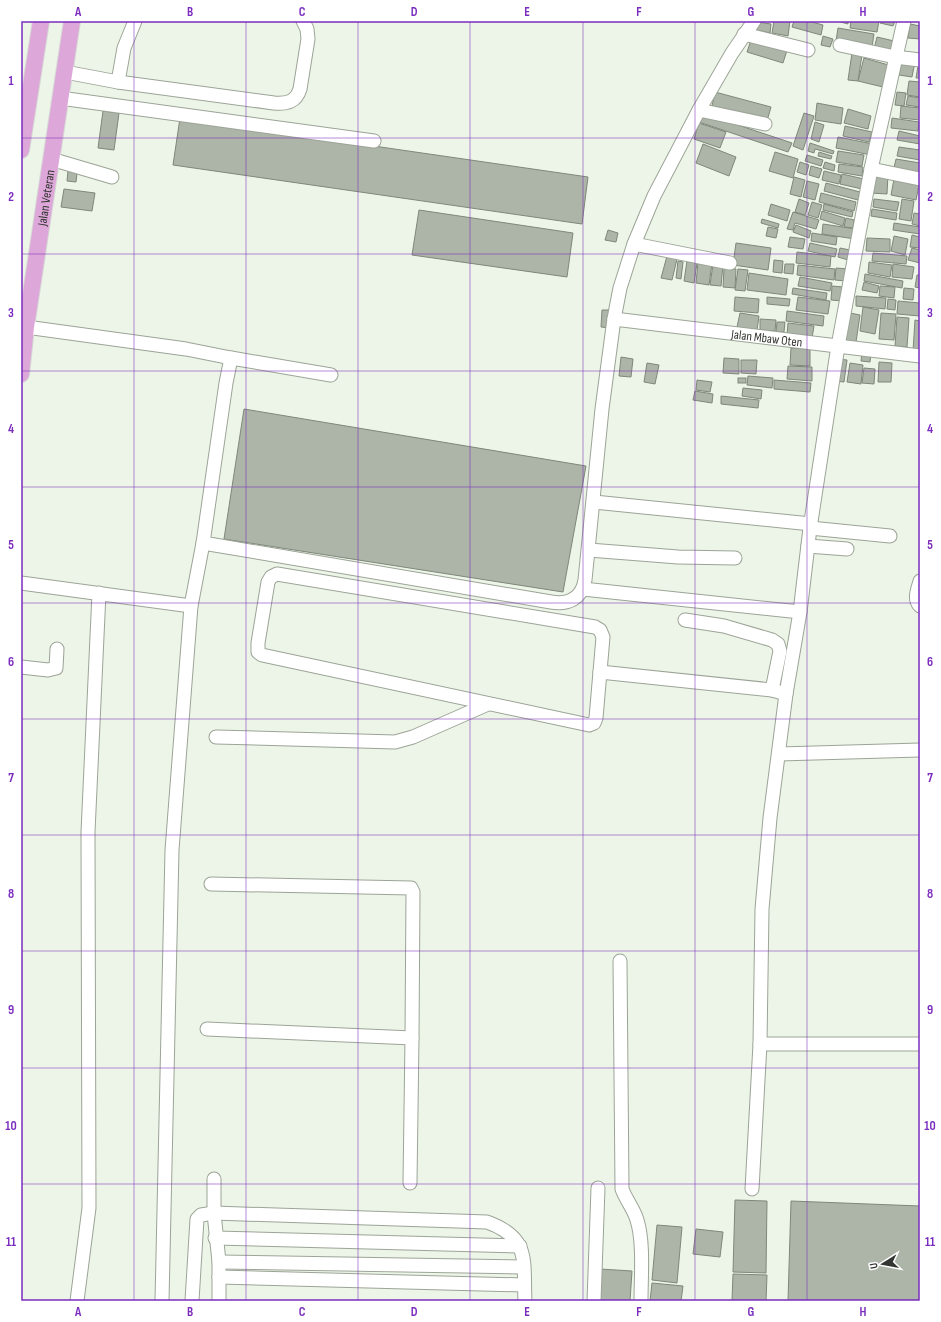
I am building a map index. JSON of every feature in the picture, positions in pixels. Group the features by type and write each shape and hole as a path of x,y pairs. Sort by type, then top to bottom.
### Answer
{"main road":[{"path":"21,150 41,21"},
{"name":"Jalan Veteran","path":"21,374 26,327 72,21"}],"street":[{"path":"118,82 124,48 135,21"},
{"path":"65,72 118,82 274,103 288,103 294,100 300,88 308,39 307,29 303,21"},
{"path":"590,590 589,550 601,503 602,409 614,319 620,288 634,244 654,196 749,35 754,21"},
{"path":"752,1189 760,1044 762,909 770,818 779,754 781,724 800,612 808,546 838,346 871,169 904,21"},
{"path":"749,35 808,50"},
{"path":"840,45 895,57 920,60"},
{"path":"60,98 374,141"},
{"path":"703,111 765,124"},
{"path":"51,159 112,177"},
{"path":"871,169 920,179"},
{"path":"634,244 730,263"},
{"name":"Jalan Mbaw Oten","path":"614,319 920,356"},
{"path":"26,327 186,349 331,375"},
{"path":"162,1301 172,850 191,606 203,543 226,383 231,358"},
{"path":"601,503 890,536"},
{"path":"203,543 560,604 590,590 800,612"},
{"path":"808,546 847,549"},
{"path":"589,550 678,557 735,558"},
{"path":"277,574 596,627 600,630 603,637 596,718 594,723 589,725 488,704 262,655 258,652 258,643 268,582 271,577 277,574"},
{"path":"920,580 916,597 917,603 920,606"},
{"path":"21,583 191,606"},
{"path":"77,1301 89,1208 88,832 99,593"},
{"path":"685,620 724,626 772,640 778,644 780,651 772,690"},
{"path":"21,667 48,670 56,668 57,649"},
{"path":"600,672 772,690 786,694"},
{"path":"216,737 395,742 413,737 488,704"},
{"path":"779,754 920,750"},
{"path":"211,884 411,888 412,1038 410,1183"},
{"path":"620,961 622,1189 625,1198 637,1219 639,1228 641,1240 641,1301"},
{"path":"207,1029 412,1038"},
{"path":"760,1044 920,1044"},
{"path":"214,1179 214,1213 219,1262 219,1301"},
{"path":"594,1301 598,1188"},
{"path":"192,1301 197,1219 201,1215 214,1213 487,1222 504,1229 516,1239 520,1246 523,1256 525,1301"},
{"path":"216,1238 520,1246"},
{"path":"219,1262 523,1267"},
{"path":"219,1277 524,1285"}],"building":[{"path":"774,21 790,21 788,36 772,33"},
{"path":"794,21 808,21 823,25 821,35 792,27"},
{"path":"837,21 848,21 848,24"},
{"path":"851,21 879,21 877,32 850,28"},
{"path":"881,21 895,21 893,26 880,23"},
{"path":"758,22 771,24 770,33 756,30"},
{"path":"910,24 920,26 920,39 908,38"},
{"path":"838,28 874,34 872,47 836,41"},
{"path":"823,36 833,39 830,47 821,45"},
{"path":"752,37 788,47 783,63 747,52"},
{"path":"877,37 894,41 891,54 874,49"},
{"path":"852,53 862,55 858,81 848,80"},
{"path":"864,58 892,66 887,88 858,81"},
{"path":"902,60 915,62 912,77 899,75"},
{"path":"918,66 920,66 920,78 916,78"},
{"path":"909,81 920,82 920,97 907,95"},
{"path":"715,92 771,107 767,121 712,106"},
{"path":"897,92 906,93 904,106 895,105"},
{"path":"908,96 920,98 920,107 906,105"},
{"path":"817,103 843,108 841,124 815,120"},
{"path":"901,106 920,108 920,120 900,118"},
{"path":"848,109 871,116 868,129 844,123"},
{"path":"103,111 119,113 114,150 98,148"},
{"path":"702,113 792,143 788,152 699,122"},
{"path":"804,113 814,116 803,150 793,146"},
{"path":"180,118 588,177 582,224 173,165"},
{"path":"892,118 919,122 918,131 891,128"},
{"path":"815,122 824,125 819,142 811,139"},
{"path":"699,123 726,132 720,148 694,139"},
{"path":"845,126 872,132 869,142 843,136"},
{"path":"899,131 920,136 920,144 897,140"},
{"path":"838,137 873,144 871,155 836,148"},
{"path":"810,143 834,151 833,154 815,149 814,153 808,151"},
{"path":"703,144 736,157 729,176 696,163"},
{"path":"899,147 920,150 920,160 897,156"},
{"path":"838,151 864,155 862,166 836,162"},
{"path":"775,152 798,159 793,178 769,171"},
{"path":"819,152 832,156 831,159 818,156"},
{"path":"807,155 823,160 821,166 805,161"},
{"path":"896,159 920,163 920,177 893,172"},
{"path":"800,162 809,165 806,175 797,172"},
{"path":"825,162 835,165 834,171 823,168"},
{"path":"839,164 863,167 862,176 838,172"},
{"path":"811,166 822,169 819,178 809,175"},
{"path":"68,171 77,173 76,182 67,181"},
{"path":"824,171 841,175 839,184 822,180"},
{"path":"872,173 888,174 887,194 871,193"},
{"path":"842,174 864,179 862,189 840,184"},
{"path":"794,177 805,180 801,197 790,194"},
{"path":"894,179 919,185 916,200 891,195"},
{"path":"807,181 819,184 815,200 803,197"},
{"path":"826,183 860,192 858,200 824,191"},
{"path":"64,189 95,193 92,211 61,207"},
{"path":"821,193 856,202 854,211 819,202"},
{"path":"799,199 809,203 805,215 795,212"},
{"path":"874,199 899,202 897,211 873,207"},
{"path":"902,199 914,201 911,221 899,219"},
{"path":"812,202 822,205 818,218 808,215"},
{"path":"771,204 790,210 787,221 768,215"},
{"path":"824,204 853,212 852,217 823,210"},
{"path":"872,209 897,213 896,220 871,216"},
{"path":"419,210 573,233 567,277 412,255"},
{"path":"822,211 845,218 843,226 820,219"},
{"path":"793,212 819,220 816,229 795,223 793,230 787,229"},
{"path":"914,213 920,214 920,226 912,224"},
{"path":"846,218 854,220 853,228 844,227"},
{"path":"762,219 779,224 778,228 761,223"},
{"path":"894,223 920,227 920,234 893,230"},
{"path":"823,224 856,229 855,239 822,234"},
{"path":"796,225 811,231 809,238 793,232"},
{"path":"768,227 778,229 776,238 766,236"},
{"path":"608,230 618,233 616,242 605,240"},
{"path":"812,233 837,237 836,245 811,241"},
{"path":"912,235 920,237 920,248 910,247"},
{"path":"894,236 908,239 905,255 891,251"},
{"path":"790,237 805,239 803,249 788,247"},
{"path":"867,238 890,239 890,252 866,251"},
{"path":"736,243 771,248 768,270 733,265"},
{"path":"810,243 837,249 835,257 808,251"},
{"path":"840,248 850,250 848,260 838,257"},
{"path":"912,248 920,250 920,263 908,260"},
{"path":"797,252 831,256 830,267 796,263"},
{"path":"873,253 907,256 906,264 872,261"},
{"path":"667,256 677,259 672,280 661,278"},
{"path":"774,260 783,261 782,273 773,272"},
{"path":"678,261 683,262 681,279 676,278"},
{"path":"687,261 697,263 694,283 684,281"},
{"path":"698,262 712,263 709,285 696,283"},
{"path":"869,262 892,265 890,277 868,273"},
{"path":"713,264 723,265 721,286 710,285"},
{"path":"785,264 794,264 793,274 784,273"},
{"path":"893,264 914,267 912,279 892,277"},
{"path":"798,265 835,269 834,280 797,275"},
{"path":"724,268 736,269 735,288 723,287"},
{"path":"836,268 848,269 846,281 835,280"},
{"path":"738,269 748,270 745,291 735,290"},
{"path":"749,273 788,279 786,295 747,290"},
{"path":"865,274 903,281 902,288 864,281"},
{"path":"917,275 920,275 920,288 915,287"},
{"path":"800,277 832,283 830,291 798,286"},
{"path":"864,282 879,286 877,293 862,290"},
{"path":"832,286 843,287 842,301 831,300"},
{"path":"880,286 895,287 894,298 879,296"},
{"path":"793,288 827,293 826,300 792,294"},
{"path":"904,288 914,289 913,300 903,299"},
{"path":"856,296 886,298 885,309 856,306"},
{"path":"735,297 759,299 758,313 734,311"},
{"path":"767,297 790,299 789,306 767,304"},
{"path":"798,297 830,301 828,314 796,310"},
{"path":"888,299 896,300 895,310 887,309"},
{"path":"898,301 920,303 920,316 897,314"},
{"path":"863,307 879,310 875,334 860,331"},
{"path":"602,310 612,310 611,328 601,327"},
{"path":"787,311 824,316 823,326 786,321"},
{"path":"740,313 759,316 757,330 737,327"},
{"path":"850,313 860,315 856,342 845,340"},
{"path":"881,313 896,314 894,340 879,339"},
{"path":"897,317 909,318 907,347 895,346"},
{"path":"760,319 776,320 775,331 760,330"},
{"path":"915,320 920,321 920,351 913,351"},
{"path":"777,322 785,322 784,332 776,332"},
{"path":"788,323 814,326 812,338 787,335"},
{"path":"791,348 810,349 810,366 790,365"},
{"path":"862,352 871,353 870,362 861,361"},
{"path":"621,357 633,359 631,377 619,376"},
{"path":"724,358 739,359 739,374 723,373"},
{"path":"837,359 847,360 844,382 834,381"},
{"path":"741,360 757,360 756,374 741,373"},
{"path":"879,362 892,363 891,382 878,382"},
{"path":"647,363 659,365 655,384 644,382"},
{"path":"850,363 863,365 861,384 847,382"},
{"path":"788,366 812,367 812,381 787,379"},
{"path":"864,368 875,369 874,384 862,383"},
{"path":"748,376 773,378 772,388 747,385"},
{"path":"738,378 746,378 746,383 738,383"},
{"path":"697,380 712,382 710,392 696,390"},
{"path":"774,380 811,383 810,392 774,389"},
{"path":"743,388 762,390 761,399 742,396"},
{"path":"695,391 713,394 712,403 693,400"},
{"path":"721,396 759,400 758,408 721,404"},
{"path":"244,409 586,466 563,592 224,539"},
{"path":"735,1200 767,1201 766,1273 733,1272"},
{"path":"791,1201 920,1206 920,1301 788,1301"},
{"path":"657,1225 682,1227 677,1283 652,1280"},
{"path":"696,1229 723,1232 720,1257 693,1254"},
{"path":"600,1269 632,1271 630,1301 599,1301"},
{"path":"733,1274 767,1275 766,1301 732,1301"},
{"path":"652,1283 683,1286 681,1301 650,1301"}]}
